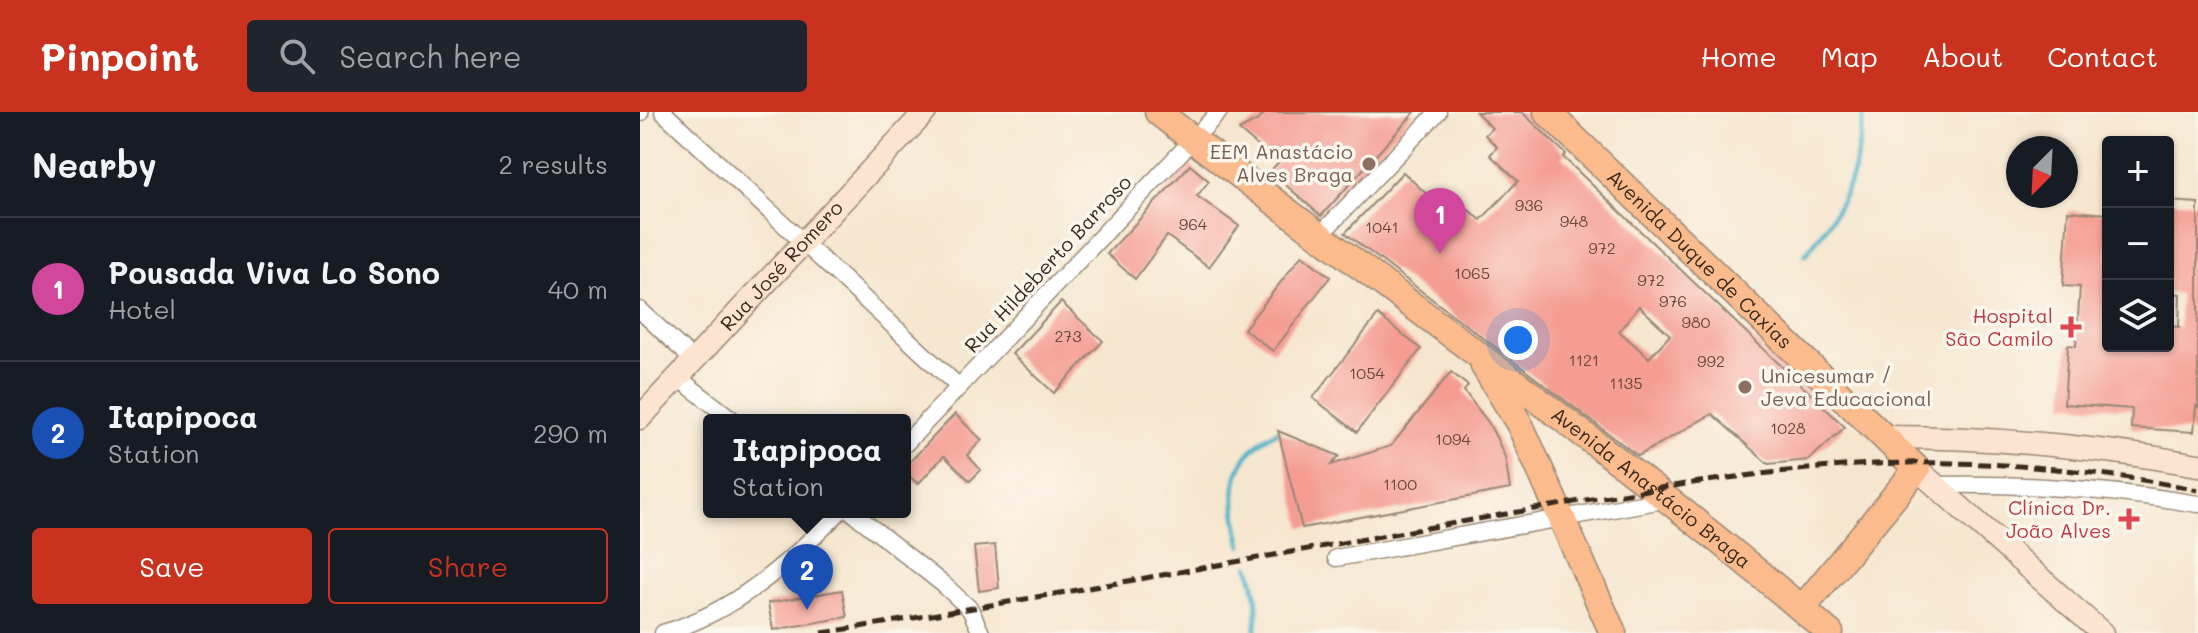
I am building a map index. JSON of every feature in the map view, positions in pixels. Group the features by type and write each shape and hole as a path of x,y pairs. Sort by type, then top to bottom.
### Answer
{"main road":[{"name":"Avenida Anastácio Braga","path":"1158,112 1669,499 1830,633"},
{"name":"Avenida Duque de Caxias","path":"1547,112 1926,477"},
{"name":"Avenida Anastácio Braga","path":"1469,348 1510,406 1613,633"},
{"path":"1802,609 1926,477"}],"street":[{"path":"663,112 959,387"},
{"name":"Rua José Romero","path":"640,418 925,112"},
{"name":"Rua Hildeberto Barroso","path":"911,438 1219,112"},
{"path":"1319,236 1438,112"},
{"path":"640,310 693,360"},
{"path":"677,377 725,414"},
{"path":"1884,437 2073,446 2198,465"},
{"path":"1926,477 2115,491 2198,504"},
{"name":"Avenida Duque de Caxias","path":"1926,477 2102,633"},
{"path":"1336,558 1559,512 1669,499"},
{"path":"663,633 710,614 750,590 794,555 833,518"},
{"path":"860,518 970,609 981,633"}],"building":[{"path":"1266,112 1415,112 1321,216 1270,171 1278,163 1239,130"},
{"path":"1476,112 1522,112 1566,154 1563,157 1845,427 1809,460 1768,464 1712,414 1638,456 1345,233 1403,172 1448,214 1458,201 1481,220 1518,181 1490,155 1497,147 1485,135 1492,128","holes":["1639,306 1670,335 1649,358 1619,331"]},
{"path":"1190,165 1209,181 1197,196 1239,226 1209,267 1167,236 1135,279 1107,254"},
{"path":"2174,201 2198,203 2198,407 2194,432 2131,428 2132,409 2064,404 2068,345 2076,346 2080,287 2063,286 2068,211 2102,214 2102,352 2174,352 2174,327 2179,327 2180,294 2174,294"},
{"path":"1302,255 1330,277 1273,351 1244,329"},
{"path":"1061,302 1103,341 1054,393 1012,354"},
{"path":"1378,315 1421,349 1357,432 1313,398"},
{"path":"1451,372 1468,386 1464,391 1497,439 1505,457 1510,489 1302,528 1278,431 1339,456 1331,465 1391,446"},
{"path":"955,414 982,440 967,455 981,470 970,481 944,456 918,484 911,478 911,461"},
{"path":"995,545 999,588 979,591 974,547"},
{"path":"842,590 847,617 773,630 768,603"}],"waterway":[{"path":"1805,255 1830,221 1847,189 1857,154 1863,112"},
{"path":"1242,546 1235,511 1236,480 1249,453 1278,431"},
{"path":"1249,567 1256,600 1255,633"}],"railway":[{"path":"822,633 1584,500 1802,470 1899,463 1985,464 2114,476 2198,490"}],"place":[{"name":"EEM Anastácio Alves Braga","path":"1369,164"},
{"name":"Pousada Viva Lo Sono","path":"1440,254"},
{"name":"Hospital São Camilo","path":"2071,327"},
{"name":"Unicesumar / Jeva Educacional","path":"1745,387"},
{"name":"Clínica Dr. João Alves","path":"2129,519"},
{"name":"Itapipoca","path":"807,610"}]}
